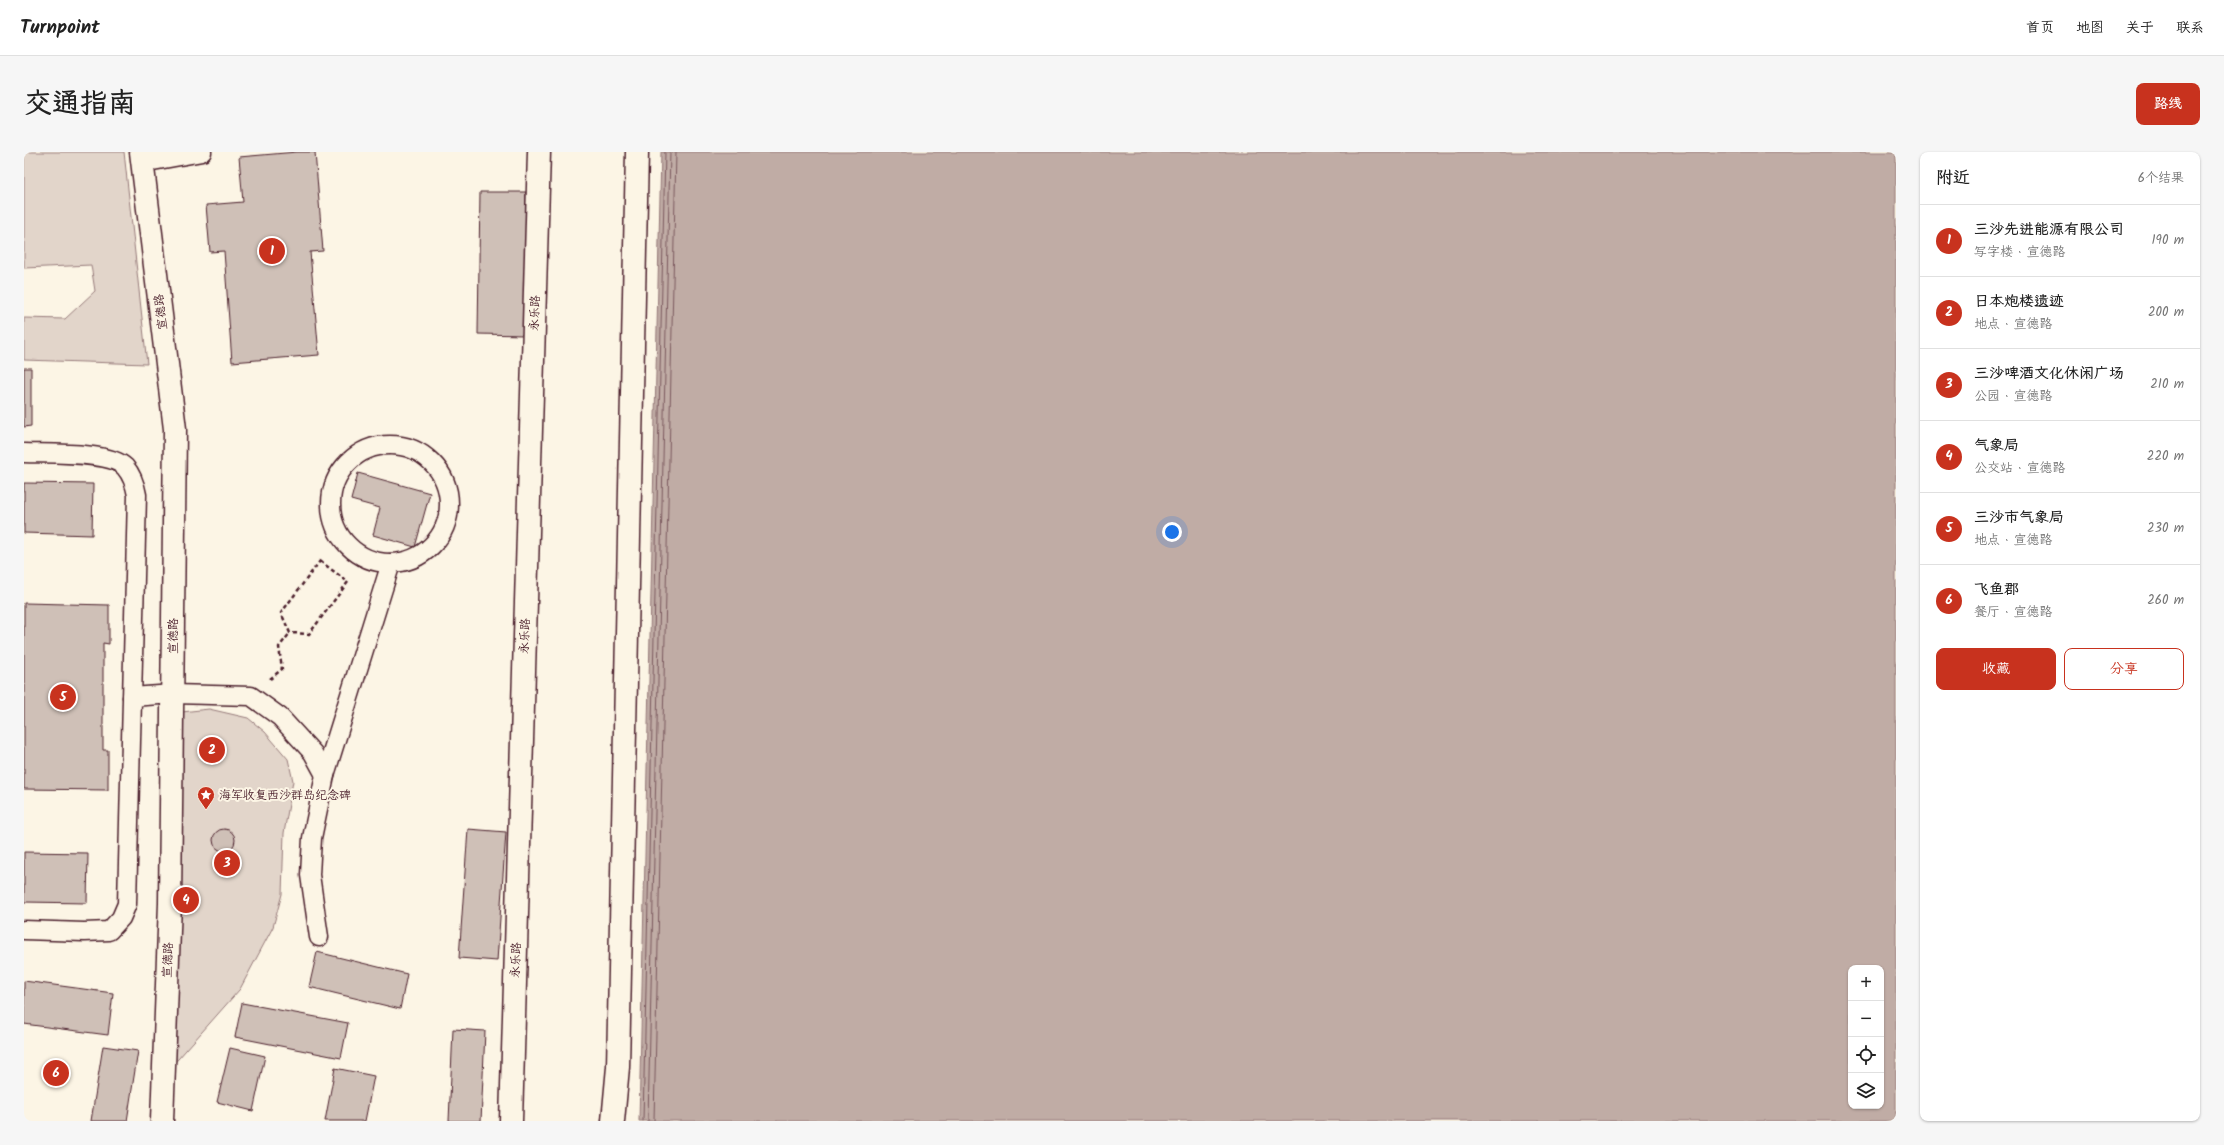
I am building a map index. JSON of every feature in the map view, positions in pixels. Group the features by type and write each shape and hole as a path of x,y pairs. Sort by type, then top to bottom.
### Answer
{"street":[{"name":"永乐路","path":"511,1121 539,152"},
{"path":"613,1121 618,1059 637,152"},
{"name":"宣德路","path":"142,158 175,429 170,903 162,1121"}],"lane":[{"path":"142,158 202,152"},
{"path":"389,445 408,448 424,457 433,465 446,486 449,504 446,522 438,539 425,552 415,557 391,564 373,561 356,553 343,540 334,524 331,505 333,487 346,466 355,457 371,448 389,445"},
{"path":"24,453 107,457 124,466 134,480 138,495 126,904 121,918 109,931 84,932 24,930"},
{"path":"319,937 310,875 312,838 324,775 391,564"},
{"path":"132,697 173,694 251,696 280,718 313,753 324,775"}],"path":[{"path":"320,561 348,582 309,634 290,633 281,613 320,561"},
{"path":"251,696 282,669 279,647 290,633"}],"shaded area":[{"path":"24,152 124,152 147,364 24,360 24,318 65,319 95,291 91,265 24,268"},
{"path":"209,709 248,718 265,732 288,759 293,781 284,833 282,894 273,927 240,989 163,1076 173,713"}],"water":[{"path":"661,152 1896,152 1896,1121 639,1121"}],"building":[{"path":"315,152 323,251 310,252 319,355 232,362 224,251 210,252 206,205 243,202 239,157"},
{"path":"480,192 526,192 524,335 478,334"},
{"path":"24,368 31,368 31,426 24,427"},
{"path":"358,473 430,493 415,547 373,535 380,508 351,500"},
{"path":"24,483 93,484 92,535 24,533"},
{"path":"24,603 109,605 109,644 103,643 103,750 108,750 108,790 24,789"},
{"path":"203,741 221,741 221,759 203,759"},
{"path":"224,829 232,832 235,840 232,848 224,851 216,848 213,840 216,832"},
{"path":"468,829 506,832 497,961 459,958"},
{"path":"24,852 88,853 87,903 24,902"},
{"path":"317,952 407,974 400,1009 309,987"},
{"path":"24,981 113,993 108,1035 24,1024"},
{"path":"242,1003 348,1023 341,1058 235,1037"},
{"path":"453,1029 485,1031 481,1121 449,1121"},
{"path":"103,1046 138,1051 127,1121 91,1121"},
{"path":"230,1048 265,1056 253,1111 217,1102"},
{"path":"335,1068 374,1076 365,1121 325,1121"}],"place":[{"name":"三沙先进能源有限公司","path":"272,251"},
{"name":"三沙市气象局","path":"63,697"},
{"name":"日本炮楼遗迹","path":"212,750"},
{"name":"海军收复西沙群岛纪念碑","path":"206,810"},
{"name":"三沙啤酒文化休闲广场","path":"227,863"},
{"name":"气象局","path":"186,900"},
{"name":"飞鱼郡","path":"56,1073"}]}
